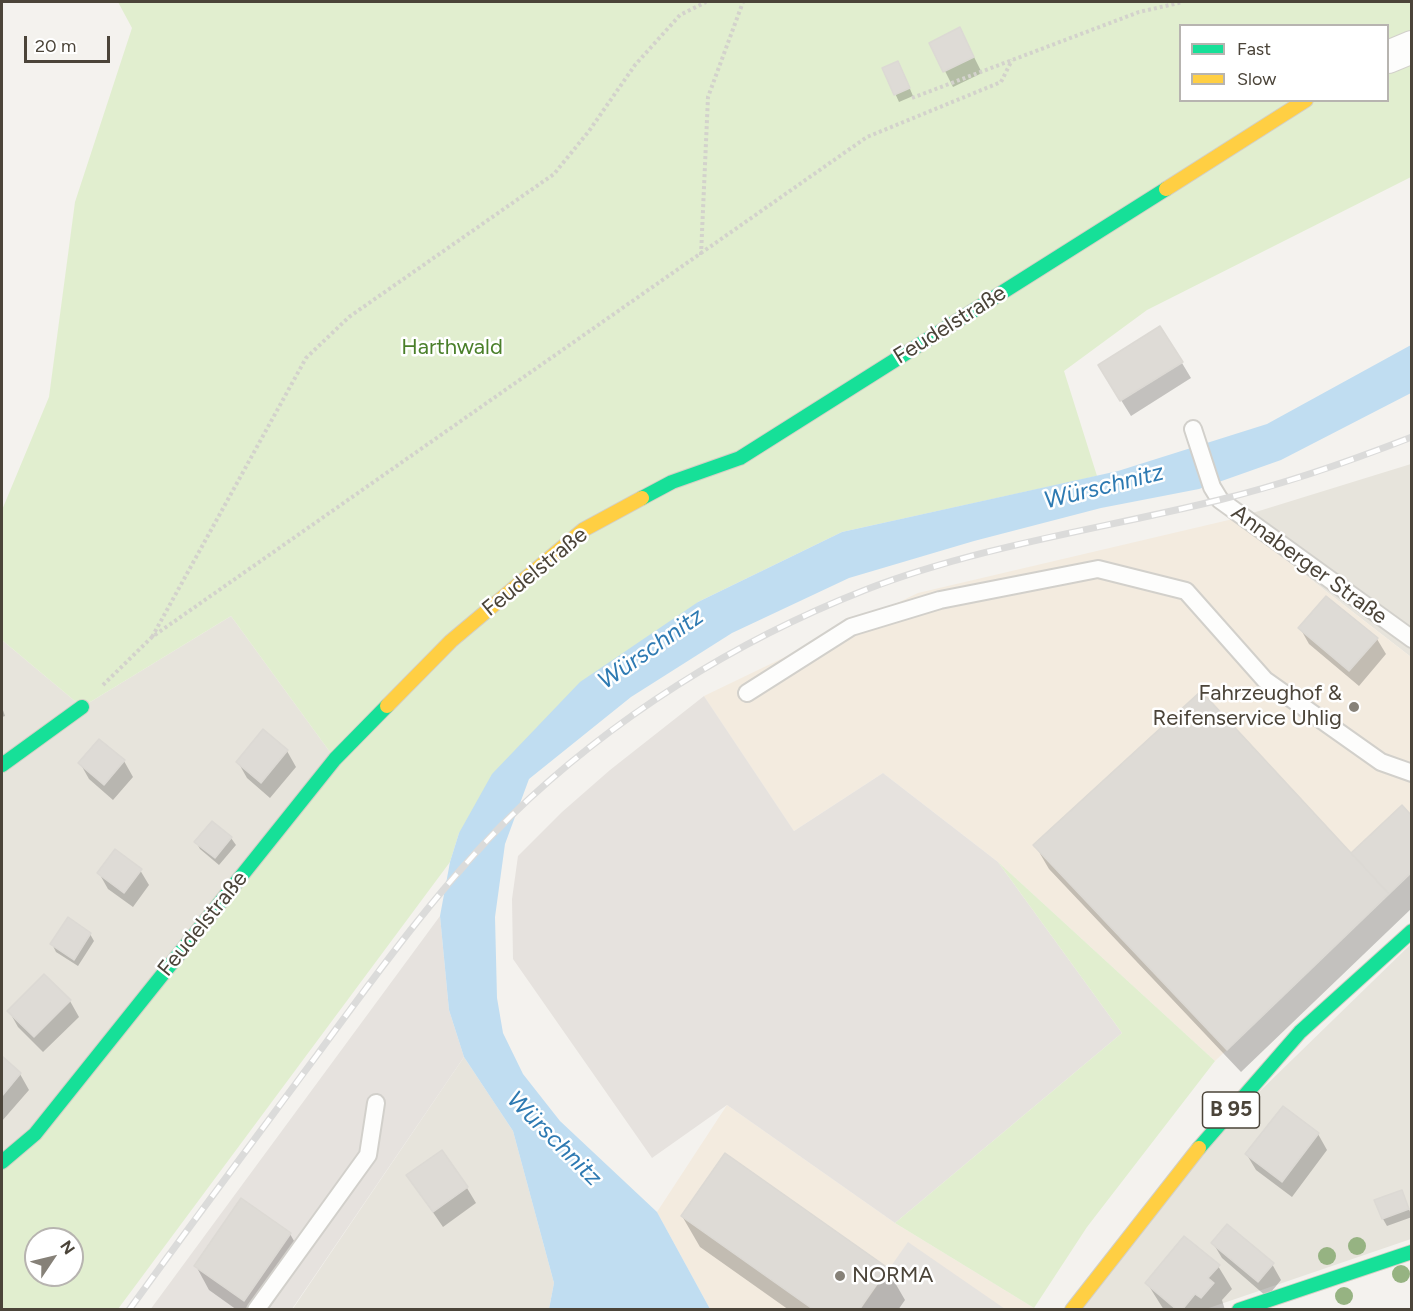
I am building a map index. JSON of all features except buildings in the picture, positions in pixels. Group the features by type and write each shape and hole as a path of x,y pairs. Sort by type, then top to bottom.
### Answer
{"street":[{"path":"1389,57 1412,47"},
{"name":"Feudelstraße","path":"2,1162 35,1134 335,759 451,641 583,530 672,482 740,458 1303,102"},
{"path":"2,765 82,707"},
{"name":"B 95","path":"1072,1310 1184,1166 1246,1091 1349,984 1412,931"},
{"path":"1239,1310 1412,1252"}],"lane":[{"name":"Annaberger Straße","path":"1193,429 1212,487 1220,500 1233,512 1412,639"},
{"path":"747,693 851,627 940,600 1098,568 1186,591 1265,680 1381,762 1412,773"},
{"path":"256,1310 368,1155 376,1103"}],"path":[{"path":"152,637 306,358 349,317 554,174 589,131 635,65 680,15 706,2"},
{"path":"701,255 708,97 743,2"},
{"path":"912,98 1139,12 1183,2"},
{"path":"82,707 152,637 867,137 1000,82 1012,60"}],"shaded area":[{"path":"1411,464 1411,657 1233,519"},
{"path":"1233,519 1411,657 1411,873 1215,1061 998,862 883,773 794,831 704,696 918,593"},
{"path":"231,616 335,759 2,1162 2,640 82,707"},
{"path":"704,696 794,831 883,773 998,862 1122,1033 895,1223 727,1105 652,1158 513,959 512,899 518,856 562,812 610,770"},
{"path":"440,916 449,1010 464,1057 292,1309 150,1310"},
{"path":"1411,944 1411,1239 1206,1309 1072,1310 1183,1166"},
{"path":"464,1057 513,1131 554,1283 549,1309 292,1310"},
{"path":"727,1105 895,1223 1034,1308 710,1309 657,1212"},
{"path":"908,1242 1005,1309 861,1309"}],"green space":[{"name":"Harthwald","path":"118,2 1411,2 1411,177 1147,310 1064,371 1097,476 842,532 698,602 459,833 450,862 118,1309 2,1309 2,1162 335,759 231,616 82,707 2,640 2,510 49,397 75,202 132,28"},
{"path":"998,862 1215,1061 1087,1227 1034,1308 895,1223 1122,1033"}],"water":[{"name":"Würschnitz","path":"1411,345 1411,393 1281,460 1199,489 1101,508 974,541 849,578 732,633 631,697 529,779 505,844 495,917 497,998 503,1033 523,1074 560,1121 657,1212 710,1309 549,1309 554,1283 513,1131 464,1057 449,1010 440,916 450,862 459,833 492,774 580,682 698,602 842,532 1118,471 1267,424"}],"railway":[{"path":"129,1310 363,993 458,872 511,816 550,780 633,715 677,685 722,658 817,610 908,575 952,561 1040,539 1268,487 1340,464 1412,437"}],"traffic: fast":[{"path":"642,498 672,482 740,458 1166,189"},
{"path":"2,1162 35,1134 335,759 387,706"},
{"path":"2,765 82,707"},
{"path":"1199,1148 1300,1032 1412,931"},
{"path":"1239,1310 1412,1252"}],"traffic: slow":[{"path":"1166,189 1303,102"},
{"path":"387,706 451,641 583,530 642,498"},
{"path":"1072,1310 1199,1148"}],"place":[{"name":"Fahrzeughof & Reifenservice Uhlig","path":"1354,707"},
{"name":"NORMA","path":"840,1276"}]}
